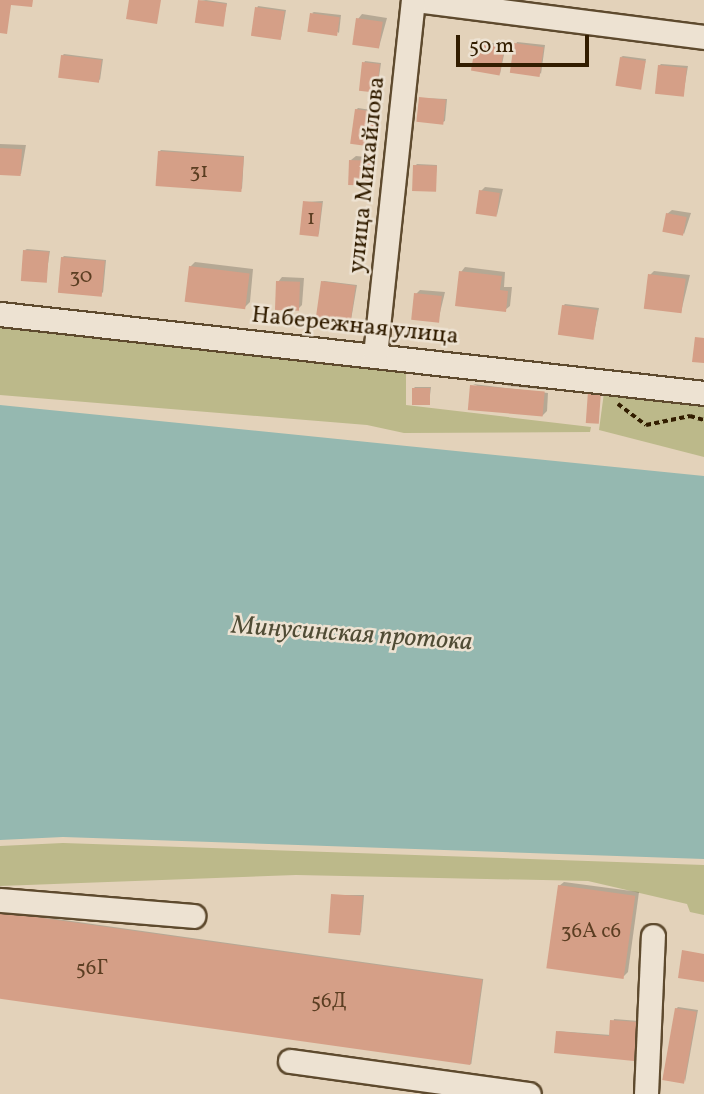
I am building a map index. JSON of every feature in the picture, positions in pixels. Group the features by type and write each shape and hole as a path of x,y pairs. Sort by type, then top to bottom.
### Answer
{"street":[{"path":"414,0 704,37"},
{"name":"улица Михайлова","path":"375,355 414,0"},
{"name":"Набережная улица","path":"0,314 704,393"},
{"path":"0,900 193,916"},
{"path":"646,1094 653,936"},
{"path":"290,1061 529,1094"}],"shaded area":[{"path":"0,321 406,366 406,405 591,427 590,432 404,433 367,425 0,395"},
{"path":"605,385 704,401 704,457 599,430"},
{"path":"63,843 704,865 704,915 690,912 687,904 588,881 296,875 0,886 0,846"}],"water":[{"name":"Минусинская протока","path":"0,405 704,476 704,859 63,837 0,840"}],"building":[{"path":"0,0 33,0 32,7 11,5 7,34 0,33"},
{"path":"129,0 161,0 157,24 126,19"},
{"path":"198,0 227,4 224,27 195,23"},
{"path":"255,7 285,11 281,40 251,36"},
{"path":"310,13 340,17 337,36 307,32"},
{"path":"356,18 383,22 379,48 352,45"},
{"path":"476,42 505,47 500,76 471,71"},
{"path":"514,43 544,47 540,77 510,73"},
{"path":"61,55 102,60 99,83 58,78"},
{"path":"620,57 646,61 641,90 615,86"},
{"path":"362,62 380,64 377,93 359,91"},
{"path":"658,65 687,68 684,97 655,94"},
{"path":"419,97 446,100 443,125 416,122"},
{"path":"355,109 377,112 372,147 350,144"},
{"path":"0,148 22,149 21,176 0,175"},
{"path":"158,151 244,157 241,192 156,186"},
{"path":"349,160 373,161 372,186 348,185"},
{"path":"413,165 437,166 436,192 412,191"},
{"path":"479,190 500,193 496,217 476,214"},
{"path":"303,201 322,203 318,237 299,235"},
{"path":"666,213 687,217 683,236 662,232"},
{"path":"23,250 49,252 47,283 21,281"},
{"path":"61,257 105,261 102,297 58,293"},
{"path":"189,266 250,273 245,309 185,302"},
{"path":"459,271 502,276 500,290 508,291 506,312 455,306"},
{"path":"648,274 686,279 681,313 644,309"},
{"path":"276,281 300,282 299,311 275,310"},
{"path":"321,281 356,286 351,323 316,318"},
{"path":"414,293 442,296 439,323 411,320"},
{"path":"562,305 598,310 593,340 558,335"},
{"path":"695,337 704,338 704,363 692,362"},
{"path":"470,385 545,392 543,416 468,410"},
{"path":"412,388 430,388 430,405 412,405"},
{"path":"588,391 601,392 599,424 586,423"},
{"path":"558,885 635,896 624,979 546,968"},
{"path":"331,894 363,896 360,935 328,933"},
{"path":"0,912 482,980 470,1065 0,999"},
{"path":"682,950 704,954 704,982 678,978"},
{"path":"675,1008 697,1012 684,1084 662,1080"},
{"path":"610,1020 638,1022 634,1061 554,1053 556,1031 609,1036"}]}
